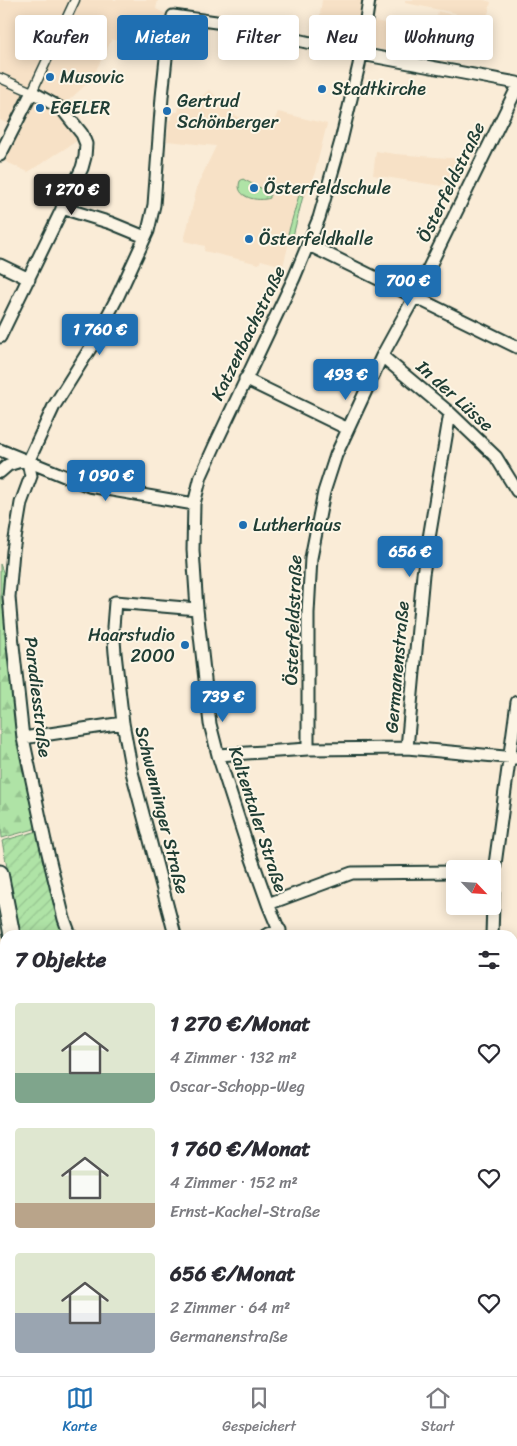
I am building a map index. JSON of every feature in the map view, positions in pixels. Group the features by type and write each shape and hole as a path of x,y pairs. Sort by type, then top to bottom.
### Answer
{"main road":[{"path":"0,874 11,930"}],"street":[{"path":"0,155 32,92 74,0"},
{"name":"Katzenbachstraße","path":"367,15 369,0"},
{"path":"0,472 8,466 26,461 54,406 104,323 145,237 152,218 154,205 165,68 173,16 216,22 309,43"},
{"path":"376,57 517,83"},
{"name":"Katzenbachstraße","path":"194,504 201,476 309,245 321,212 341,141 360,60"},
{"path":"0,78 32,92 62,109 82,134 86,144 82,168 0,337"},
{"name":"Österfeldstraße","path":"308,749 308,613 311,558 324,492 336,455 382,356 415,296 517,88"},
{"path":"62,208 111,223 145,237"},
{"path":"309,245 517,347"},
{"path":"0,265 29,279"},
{"name":"In der Lüsse","path":"382,356 450,413 496,457 517,491"},
{"path":"245,379 348,429"},
{"name":"Germanenstraße","path":"407,748 424,574 450,413"},
{"path":"0,450 89,486 194,504"},
{"name":"Paradiesstraße","path":"26,461 31,476 21,503 9,597 23,738 45,841 68,930"},
{"name":"Kaltentaler Straße","path":"194,504 193,550 197,609 210,724 218,755 268,904 279,930"},
{"name":"Schwenninger Straße","path":"174,930 132,772 123,722 113,627 115,602 197,609"},
{"path":"495,860 513,757 517,702"},
{"path":"23,738 123,722"},
{"path":"218,755 308,749 407,748 513,757"},
{"path":"268,904 352,872 446,872"},
{"path":"492,915 492,930"}],"shaded area":[{"path":"0,0 158,0 156,9 168,15 117,15 117,41 112,39 107,49 107,15 15,15 15,60 101,60 91,80 67,102 77,141 28,172 0,159 14,127 0,120"},
{"path":"322,0 375,0 372,15 320,15"},
{"path":"405,0 484,0 491,2 487,15 458,15 405,3"},
{"path":"438,11 453,15 437,15"},
{"path":"376,21 386,23 386,50 376,48"},
{"name":"Österfeldschule","path":"209,90 234,111 232,114 270,130 278,112 327,124 310,192 307,192 306,197 299,195 288,234 291,235 283,266 261,260 259,264 204,251 205,246 184,241 198,184 216,146 167,141 169,120 171,120 172,112 178,112 181,93 198,100"},
{"path":"376,151 462,159 450,186 443,183 441,186 373,175"}],"green space":[{"path":"243,179 268,192 270,198 254,199 244,195 239,187 240,181"},
{"path":"299,195 303,196 293,236 288,234"},
{"path":"0,564 7,582 7,644 24,763 38,828 2,838 0,818"},
{"path":"38,831 64,930 19,930 2,841"}],"place":[{"name":"Musovic","path":"50,77"},
{"name":"Stadtkirche","path":"322,89"},
{"name":"EGELER","path":"40,108"},
{"name":"Gertrud Schönberger","path":"167,111"},
{"name":"Österfeldschule","path":"254,188"},
{"name":"Österfeldhalle","path":"249,239"},
{"name":"Lutherhaus","path":"243,525"},
{"name":"Haarstudio 2000","path":"185,645"}]}
